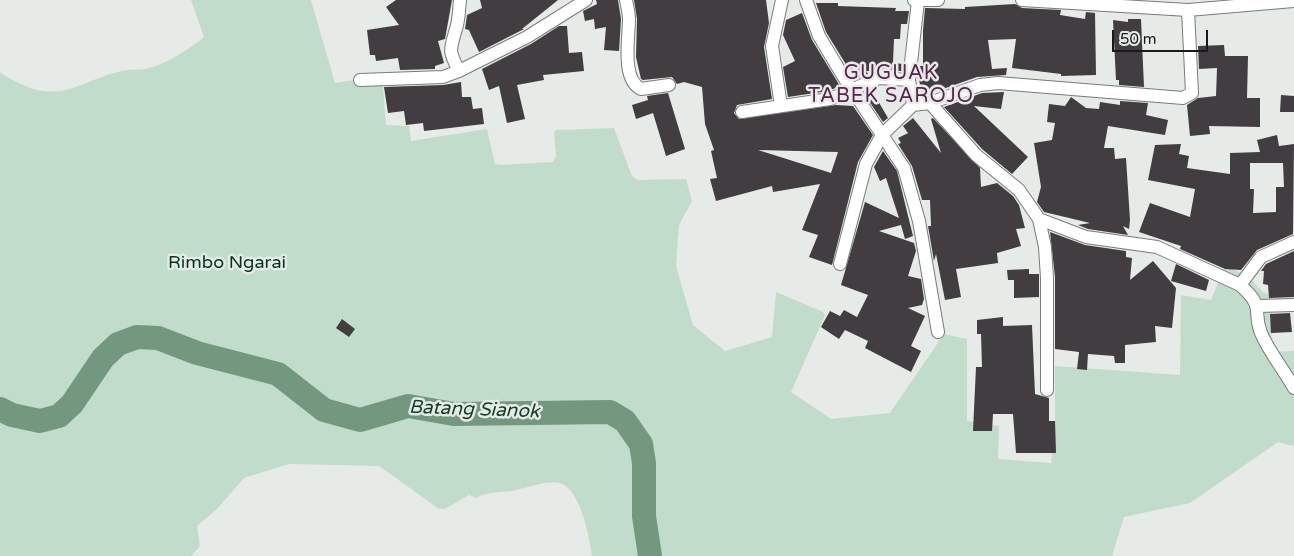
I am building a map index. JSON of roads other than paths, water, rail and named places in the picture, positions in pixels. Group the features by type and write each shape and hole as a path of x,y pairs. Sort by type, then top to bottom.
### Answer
{"street":[{"path":"459,71 452,58 450,48 456,28 460,0"},
{"path":"360,80 443,77 527,37 586,0"},
{"path":"626,0 629,20 626,56 631,79 641,89 669,85"},
{"path":"781,106 772,46 782,0"},
{"path":"806,0 819,36 904,168 919,221 938,332"},
{"path":"913,105 908,80 916,0 938,0"},
{"path":"1022,0 1159,4 1188,10 1294,1"},
{"path":"840,264 866,164 882,135 913,105 930,103 973,87 998,83 1183,98 1192,93 1188,10"},
{"path":"742,112 830,100 855,91 870,81 880,78 908,80"},
{"path":"930,103 976,155 1019,190 1039,219 1045,247 1048,390"},
{"path":"1039,219 1086,237 1157,247 1240,285 1251,294 1258,306 1261,333 1294,388"},
{"path":"1240,285 1261,257 1294,242"},
{"path":"1258,306 1294,304"}],"waterway":[{"name":"Batang Sianok","path":"0,409 12,415 40,421 59,416 72,404 103,358 118,344 137,337 158,338 197,353 278,374 324,410 360,420 408,406 454,414 610,412 625,421 641,444 644,463 644,516 650,556"}],"district":[{"name":"GUGUAK TABEK SAROJO","path":"891,86"}],"park label":[{"name":"Rimbo Ngarai","path":"227,263"}]}
